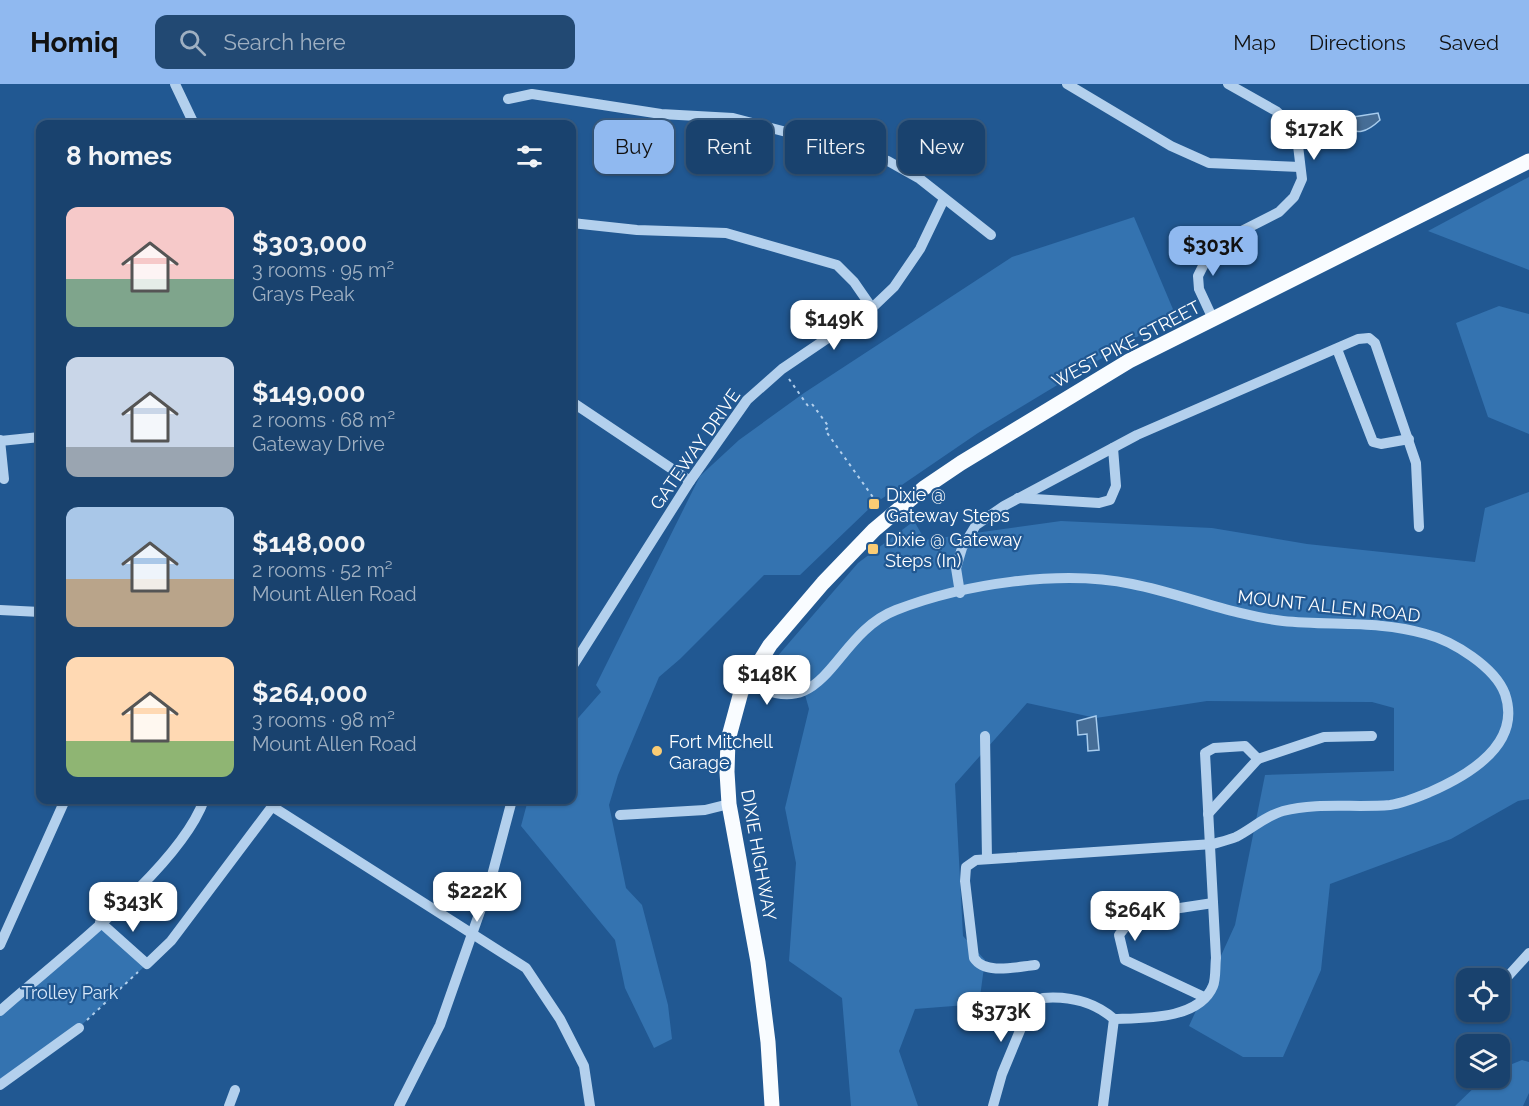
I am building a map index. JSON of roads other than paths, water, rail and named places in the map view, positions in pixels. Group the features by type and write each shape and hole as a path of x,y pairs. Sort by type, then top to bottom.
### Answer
{"main road":[{"name":"WEST PIKE STREET","path":"859,545 924,488 1032,417 1129,361 1503,176 1529,160"},
{"name":"DIXIE HIGHWAY","path":"772,1106 768,1042 758,963 729,804 728,740 747,681 770,645 859,545"}],"street":[{"path":"175,84 192,120"},
{"path":"1067,84 1171,146 1209,163 1300,167"},
{"path":"1213,319 1199,289 1198,276 1205,262 1228,238 1279,212 1294,197 1302,179 1297,137 1289,123 1276,111 1228,84"},
{"path":"508,99 532,94 661,114 733,118 888,161 920,179 991,235"},
{"name":"GATEWAY DRIVE","path":"576,661 690,481 747,400 782,369 872,308 894,287 909,267 944,199"},
{"path":"576,223 637,230 726,233 837,265 854,282 872,308"},
{"path":"960,593 956,568 962,548 976,525 1018,498 1113,447 1358,339 1369,338 1375,343 1409,439 1416,463 1419,527"},
{"path":"1337,349 1373,442 1382,444 1409,439"},
{"path":"576,405 690,481"},
{"path":"4,479 0,440 36,437"},
{"path":"1018,498 1099,503 1110,500 1116,486 1113,447"},
{"name":"MOUNT ALLEN ROAD","path":"747,681 763,690 785,695 805,692 816,685 867,626 895,611 1005,583 1077,579 1133,584 1224,611 1274,619 1367,624 1431,635 1469,655 1498,678 1509,708 1509,719 1504,735 1494,750 1468,772 1433,790 1394,805 1281,811 1255,823 1235,838 1209,844 981,859"},
{"path":"0,610 36,612"},
{"path":"985,736 981,859 966,867 965,881 974,958 978,964 987,968 1035,965"},
{"path":"1208,814 1258,759 1324,737 1372,736"},
{"path":"993,1106 1002,1074 1026,1016 1043,998 1064,997 1083,1001 1103,1010 1114,1019 1149,1018 1181,1013 1204,997 1213,987 1216,958 1205,753 1214,748 1245,746 1258,759"},
{"path":"0,945 63,804"},
{"path":"0,1011 100,922 164,861 188,831 202,804"},
{"path":"100,922 147,964 171,941 274,804"},
{"path":"276,804 473,937 514,959 535,978 560,1019 584,1066 590,1106"},
{"path":"399,1106 440,1026 473,937 490,884 510,804"},
{"path":"620,815 705,810 729,804"},
{"path":"1204,997 1125,960 1119,934 1130,921 1180,908 1213,903"},
{"path":"1510,974 1529,953"},
{"path":"1103,1106 1114,1019"},
{"path":"0,1085 79,1028"},
{"path":"229,1106 235,1090"}],"place":[{"name":"Dixie @ Gateway Steps","path":"874,504"},
{"name":"Dixie @ Gateway Steps (In)","path":"873,549"},
{"name":"Fort Mitchell Garage","path":"657,751"}],"park label":[{"name":"Trolley Park","path":"70,992"}]}
